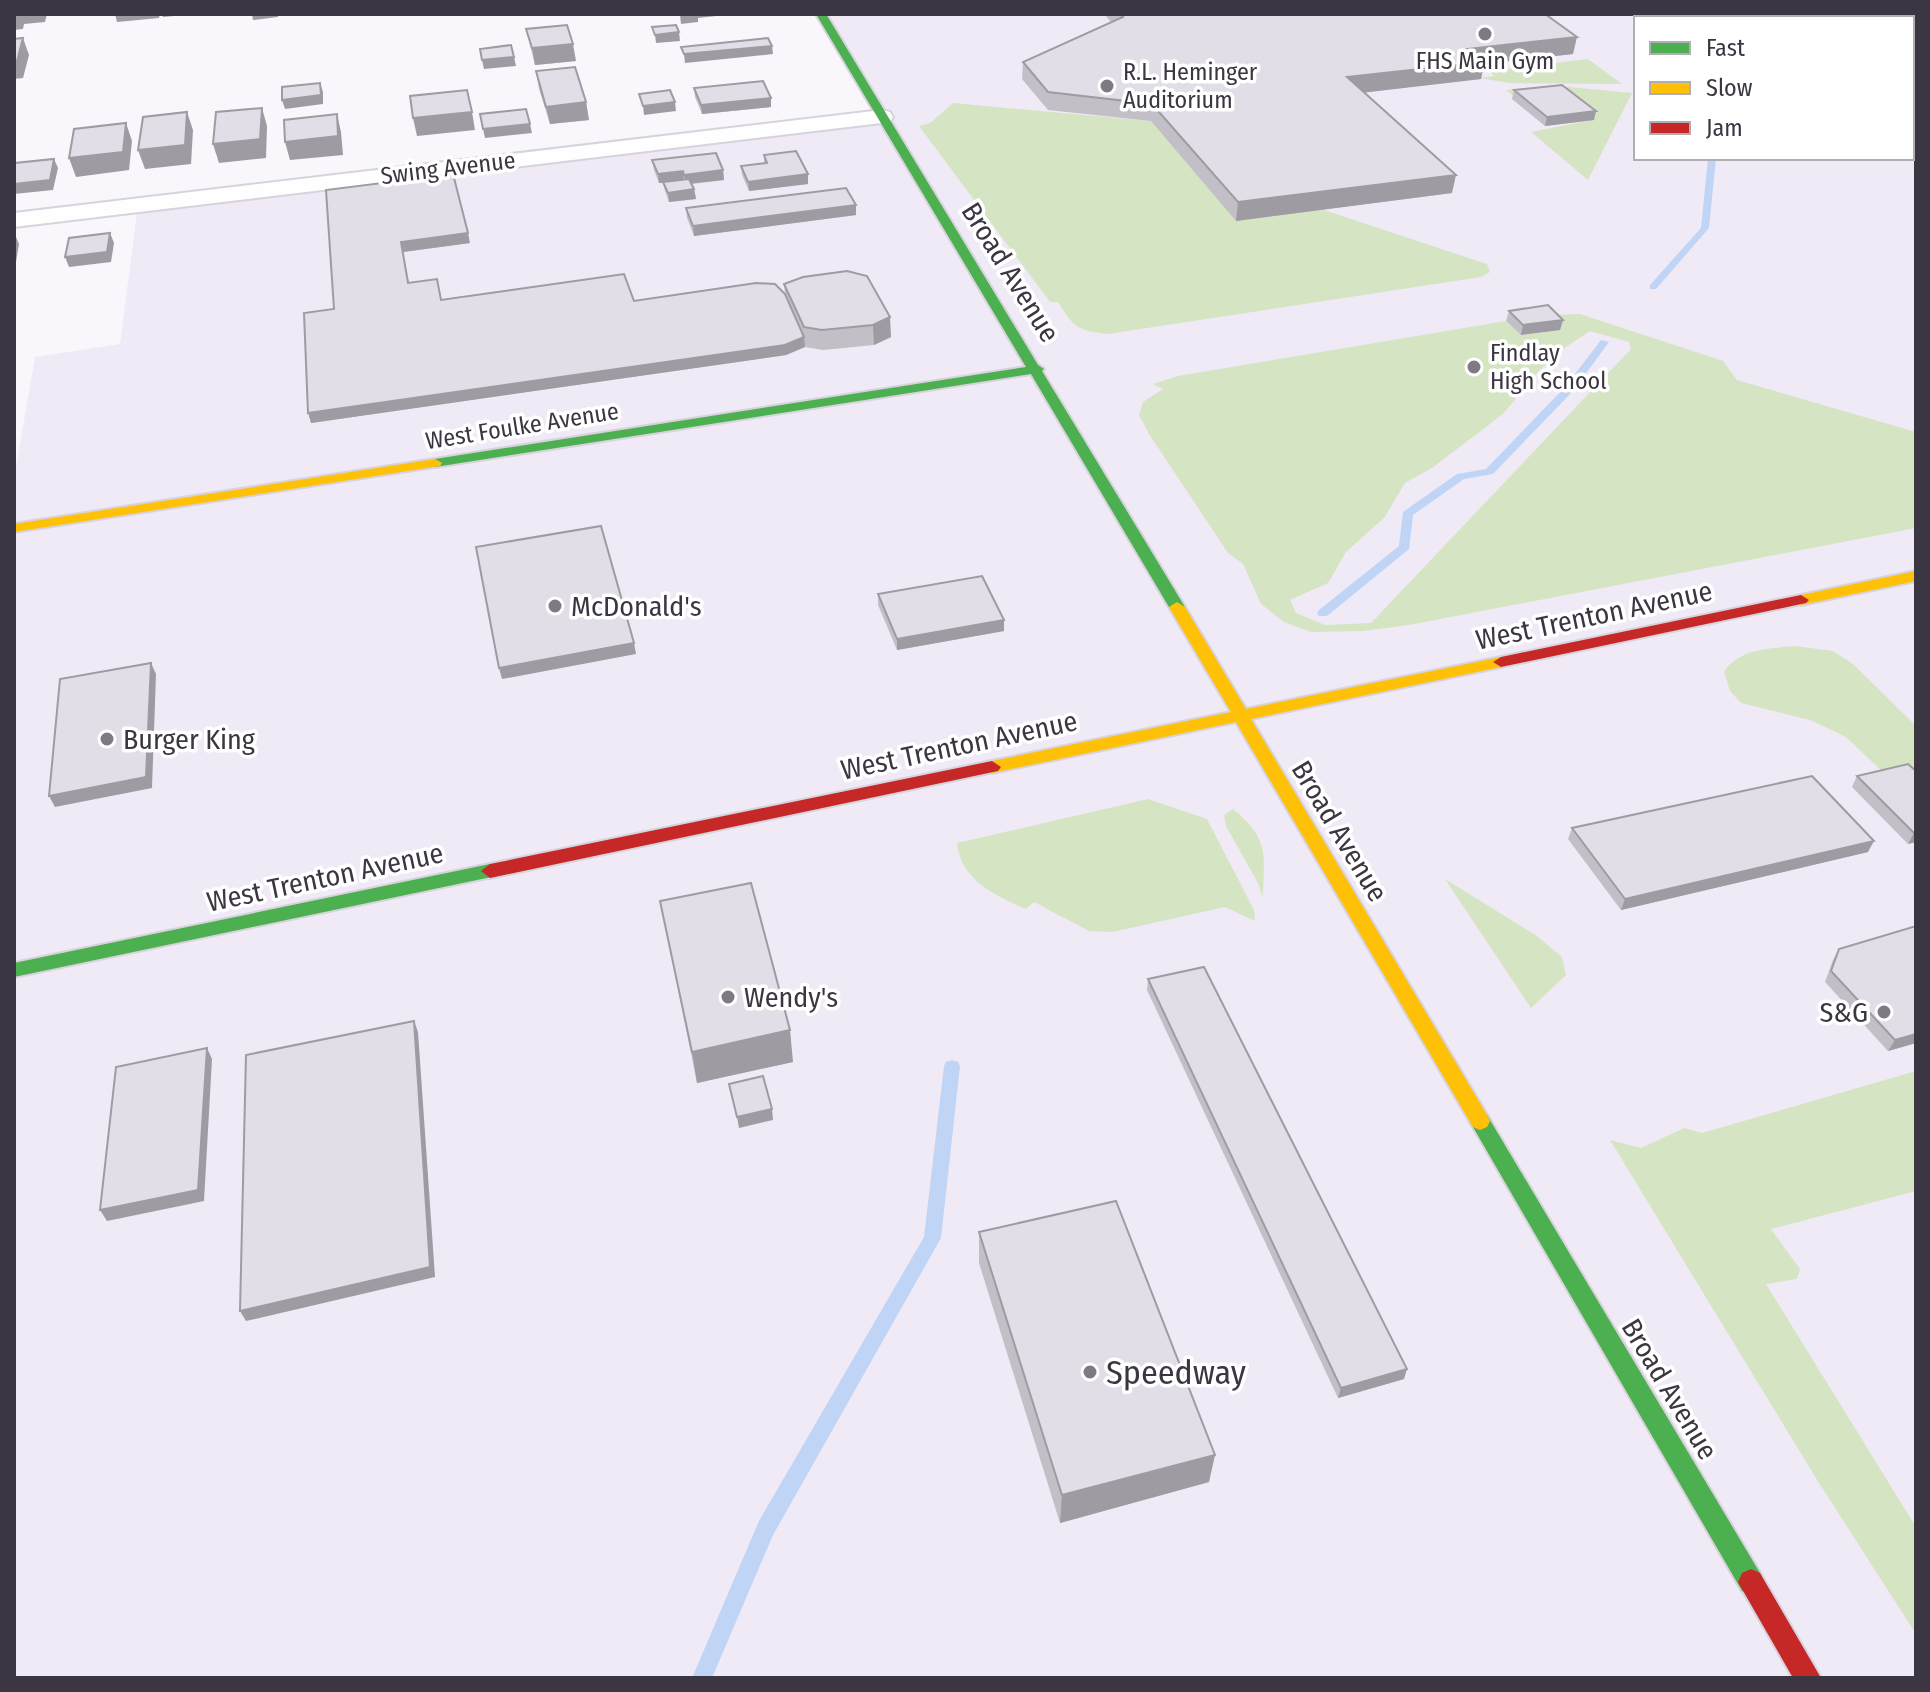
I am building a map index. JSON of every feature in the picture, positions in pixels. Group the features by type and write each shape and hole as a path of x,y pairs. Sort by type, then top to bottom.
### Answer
{"main road":[{"name":"Broad Avenue","path":"821,14 1037,369 1808,1678"},
{"name":"West Foulke Avenue","path":"14,528 1037,369"},
{"name":"West Trenton Avenue","path":"14,970 1916,576"}],"street":[{"name":"Swing Avenue","path":"14,220 882,117"}],"shaded area":[{"path":"821,14 1916,14 1916,1678 14,1678 14,479 35,357 120,344 138,205 882,117"}],"green space":[{"path":"1588,59 1622,84 1509,83 1479,78 1494,76 1490,71"},
{"path":"1559,86 1632,93 1588,180 1531,132 1592,120 1515,97 1506,90"},
{"path":"953,103 1151,121 1324,210 1487,264 1490,272 1481,277 1108,334 1089,331 1077,326 1058,302 1050,302 919,126 930,123"},
{"path":"1580,314 1723,361 1737,380 1916,432 1916,528 1409,625 1363,631 1311,632 1284,622 1261,604 1243,564 1228,553 1139,415 1143,402 1163,389 1153,384 1178,376 1506,321 1521,335 1559,330 1545,315","holes":["1590,331 1629,342 1631,349 1371,623 1325,625 1296,613 1290,600 1328,583 1346,552 1384,518 1405,483 1432,468 1503,414 1560,351"]},
{"path":"1795,646 1833,651 1853,664 1916,726 1916,788 1888,777 1846,737 1810,720 1741,703 1730,691 1724,671 1731,663 1756,651"},
{"path":"1148,799 1207,819 1254,910 1255,921 1225,907 1113,932 1089,931 1034,902 1026,909 991,892 972,876 960,856 957,843"},
{"path":"1233,809 1259,839 1264,858 1263,898 1258,883 1226,826 1224,815"},
{"path":"1445,879 1537,936 1562,957 1566,975 1531,1008"},
{"path":"1916,1071 1916,1191 1771,1229 1800,1269 1797,1279 1766,1284 1916,1527 1916,1634 1819,1483 1610,1140 1641,1148 1684,1128 1702,1133"}],"building":[{"path":"1120,14 1545,14 1577,37 1468,49 1484,62 1347,77 1456,175 1238,202 1152,104 1048,92 1023,62 1123,17"},
{"path":"1719,14 1766,14 1746,16"},
{"path":"567,25 573,44 532,48 526,29"},
{"path":"676,25 679,32 655,35 652,27"},
{"path":"23,38 17,61 14,61 14,39"},
{"path":"768,38 772,46 684,54 681,47"},
{"path":"511,45 514,57 482,60 480,49"},
{"path":"575,67 586,102 546,107 536,71"},
{"path":"763,81 771,98 701,105 694,88"},
{"path":"320,83 321,95 282,100 282,87"},
{"path":"1562,85 1596,111 1547,117 1514,90"},
{"path":"467,90 472,112 413,118 410,96"},
{"path":"670,90 675,102 643,106 639,94"},
{"path":"262,108 260,139 213,144 216,112"},
{"path":"526,109 530,124 483,129 480,114"},
{"path":"187,112 185,145 138,150 143,117"},
{"path":"337,114 338,136 285,142 284,120"},
{"path":"126,123 123,152 69,158 74,129"},
{"path":"796,151 808,174 748,182 741,166 767,163 764,155"},
{"path":"716,153 723,170 684,175 683,171 658,174 652,160"},
{"path":"54,159 50,180 14,184 15,163"},
{"path":"453,174 468,233 401,242 408,283 437,279 441,300 624,274 634,301 756,283 775,284 785,294 804,337 785,345 308,413 304,313 334,309 326,190"},
{"path":"689,179 694,189 668,193 663,182"},
{"path":"846,188 856,205 693,226 686,208"},
{"path":"110,233 107,252 65,257 69,238"},
{"path":"847,271 867,276 890,317 873,325 822,330 804,327 784,284 803,277"},
{"path":"1548,305 1563,320 1523,325 1509,311"},
{"name":"McDonald's","path":"601,526 634,643 499,668 476,547"},
{"path":"982,576 1004,620 897,639 878,594"},
{"name":"Burger King","path":"151,663 146,777 49,796 60,679"},
{"path":"1908,764 1916,771 1916,833 1857,776"},
{"path":"1812,776 1874,841 1625,899 1572,828"},
{"name":"Wendy's","path":"751,883 790,1030 692,1052 660,901"},
{"name":"S&G","path":"1916,926 1916,1034 1895,1040 1831,971 1839,949"},
{"name":"Speedway","path":"1204,967 1407,1369 1341,1388 1148,979"},
{"path":"414,1021 430,1267 240,1311 246,1055"},
{"path":"207,1048 198,1190 100,1210 116,1067"},
{"path":"763,1076 772,1109 737,1117 729,1084"},
{"name":"Speedway","path":"1116,1201 1215,1455 1062,1495 979,1232"}],"waterway":[{"path":"1653,287 1705,228 1712,160"},
{"path":"1323,613 1405,547 1407,514 1461,476 1489,472 1569,389 1604,342"},
{"path":"702,1678 766,1528 932,1238 952,1066"}],"traffic: fast":[{"path":"821,14 1177,607"},
{"path":"435,463 1037,369"},
{"path":"14,970 490,871"},
{"path":"1480,1121 1751,1582"}],"traffic: slow":[{"path":"14,528 435,463"},
{"path":"1801,600 1916,576"},
{"path":"1177,607 1480,1121"},
{"path":"992,767 1501,662"}],"traffic: jam":[{"path":"1501,662 1801,600"},
{"path":"490,871 992,767"},
{"path":"1751,1582 1808,1678"}],"place":[{"name":"FHS Main Gym","path":"1485,34"},
{"name":"R.L. Heminger Auditorium","path":"1107,86"},
{"name":"Findlay High School","path":"1474,367"},
{"name":"McDonald's","path":"555,606"},
{"name":"Burger King","path":"107,739"},
{"name":"Wendy's","path":"728,997"},
{"name":"S&G","path":"1884,1012"},
{"name":"Speedway","path":"1090,1372"}]}
